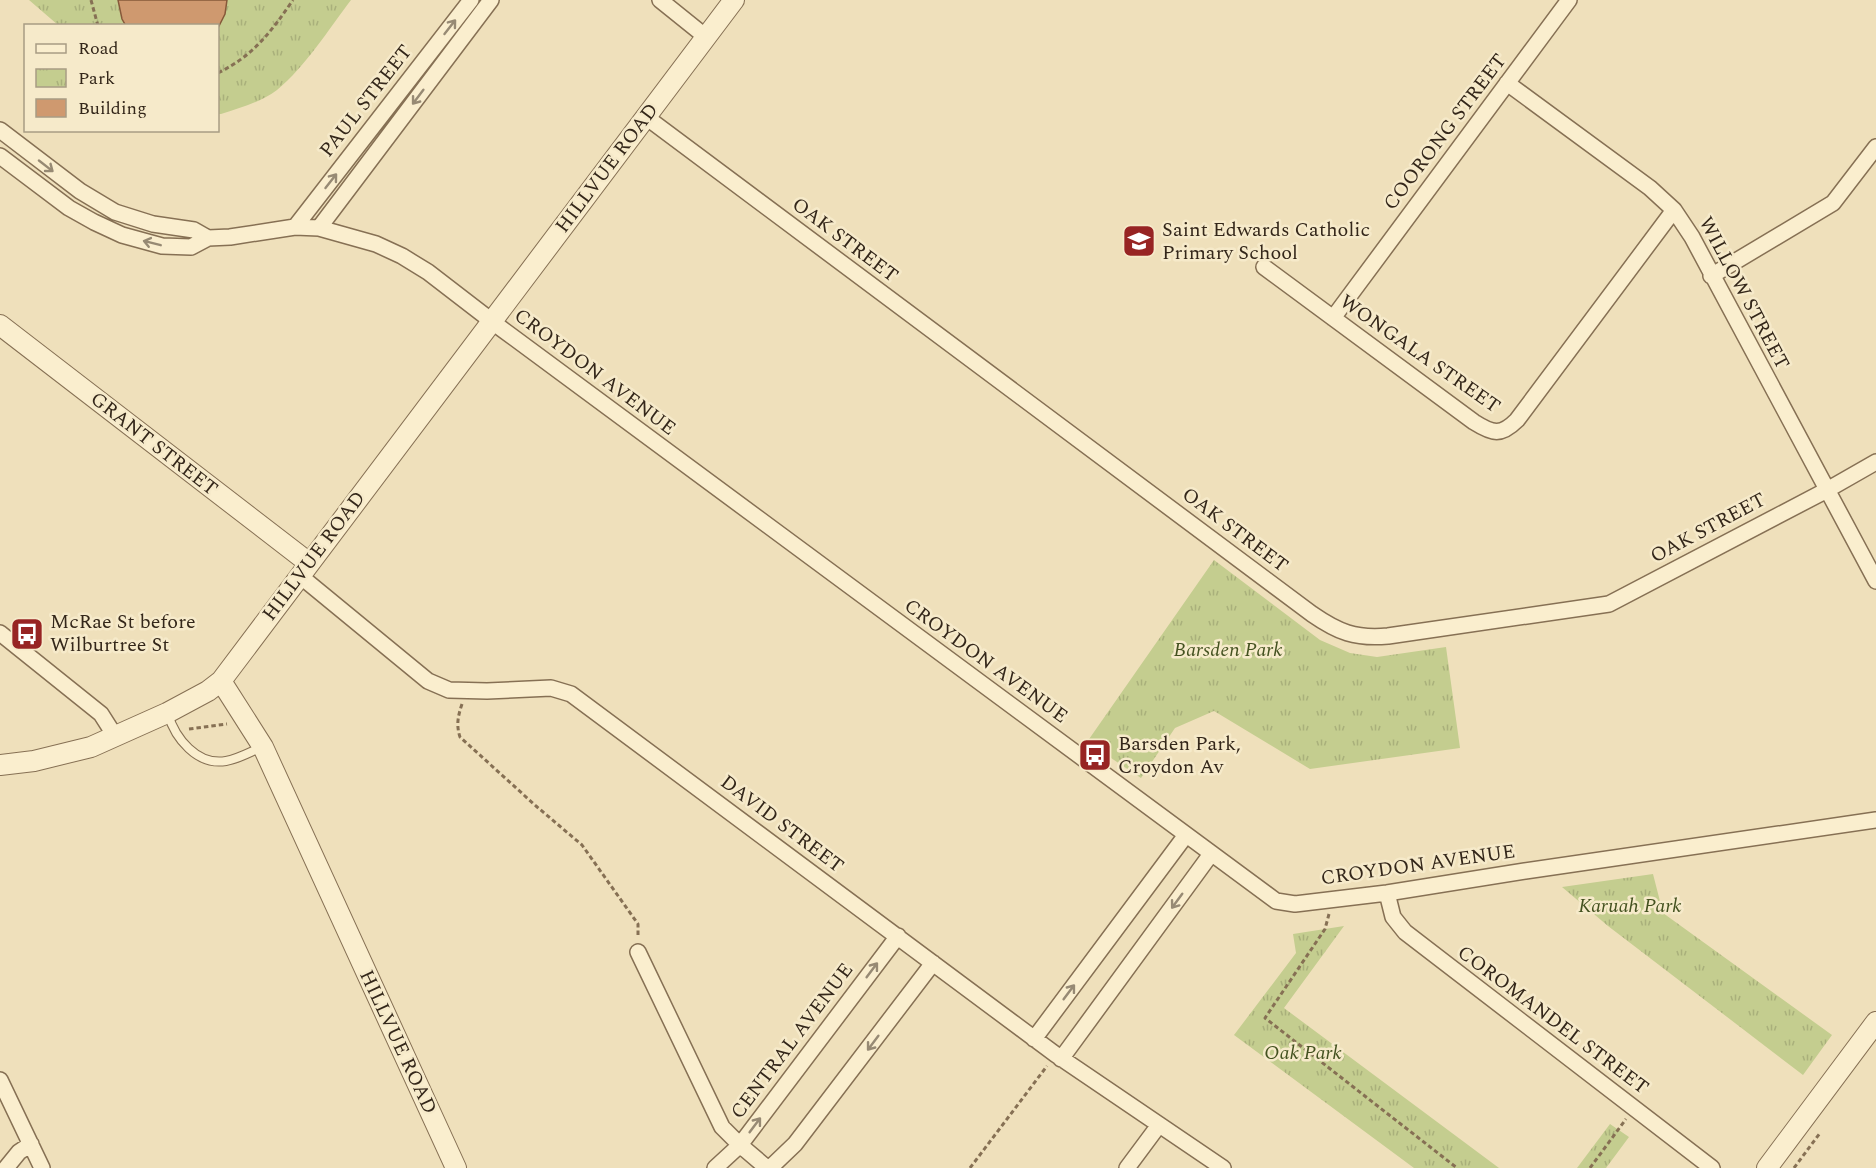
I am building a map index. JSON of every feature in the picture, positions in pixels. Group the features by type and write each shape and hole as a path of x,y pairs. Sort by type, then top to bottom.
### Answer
{"street":[{"name":"PAUL STREET","path":"295,227 471,0"},
{"name":"PAUL STREET","path":"319,228 491,0"},
{"path":"660,0 706,37"},
{"name":"HILLVUE ROAD","path":"456,1168 263,747 221,681 734,0"},
{"name":"COORONG STREET","path":"1333,318 1569,0"},
{"name":"WILLOW STREET","path":"1507,83 1650,188 1674,210 1692,237 1876,581"},
{"name":"OAK STREET","path":"646,117 1312,614 1330,627 1348,634 1368,638 1388,636 1609,604 1876,462"},
{"name":"CROYDON AVENUE","path":"0,130 80,191 115,212 153,224 194,230 208,238"},
{"path":"1711,276 1833,203 1876,147"},
{"name":"CROYDON AVENUE","path":"0,156 69,208 122,235 162,246 190,247 208,238 295,227 319,228 376,244 402,256 428,272 491,321 1276,901 1295,904 1387,893 1876,820"},
{"name":"WONGALA STREET","path":"1264,267 1474,422 1487,430 1498,432 1518,420 1674,210"},
{"name":"GRANT STREET","path":"0,326 304,569"},
{"name":"DAVID STREET","path":"304,569 428,681 449,690 551,688 571,694 1058,1057 1223,1168"},
{"path":"0,633 101,714 116,736"},
{"path":"0,765 69,754 167,713 208,691 221,681"},
{"path":"1035,1039 1186,835"},
{"path":"1058,1057 1211,854"},
{"name":"COROMANDEL STREET","path":"1387,893 1393,917 1405,932 1712,1168"},
{"name":"CENTRAL AVENUE","path":"716,1168 740,1145 898,936"},
{"path":"638,952 722,1127 768,1168 795,1144 933,963"},
{"path":"1767,1168 1876,1022"},
{"path":"0,1080 42,1168"},
{"path":"1127,1168 1159,1125"},
{"path":"6,1168 19,1152 31,1144"}],"lane":[{"path":"167,713 176,732 189,749 198,756 226,761 263,747"}],"path":[{"path":"91,0 97,24"},
{"path":"219,72 249,55 278,22 293,0"},
{"path":"467,691 458,717 460,737 536,807 582,845 638,924 638,952"},
{"path":"176,732 233,723 244,715"},
{"path":"1331,899 1325,929 1264,1018 1457,1168"},
{"path":"970,1168 1058,1057"},
{"path":"1590,1168 1634,1108"},
{"path":"1794,1168 1820,1133"}],"green space":[{"path":"29,0 351,0 307,59 277,90 250,104 221,114 219,114 219,24 57,24"},
{"name":"Barsden Park","path":"1214,560 1320,640 1350,653 1377,657 1446,647 1460,748 1310,769 1214,711 1175,728 1141,778 1087,742"},
{"name":"Karuah Park","path":"1653,874 1663,913 1832,1035 1803,1075 1608,926 1562,887"},
{"name":"Oak Park","path":"1344,926 1284,1008 1499,1168 1414,1168 1234,1035 1296,953 1293,934"},
{"path":"1610,1124 1629,1137 1606,1168 1577,1168"}],"building":[{"path":"118,0 227,0 225,14 219,26 219,24 125,24"}],"place":[{"name":"Saint Edwards Catholic Primary School","path":"1139,241"},
{"name":"McRae St before Wilburtree St","path":"27,634"},
{"name":"Barsden Park, Croydon Av","path":"1095,755"}]}
